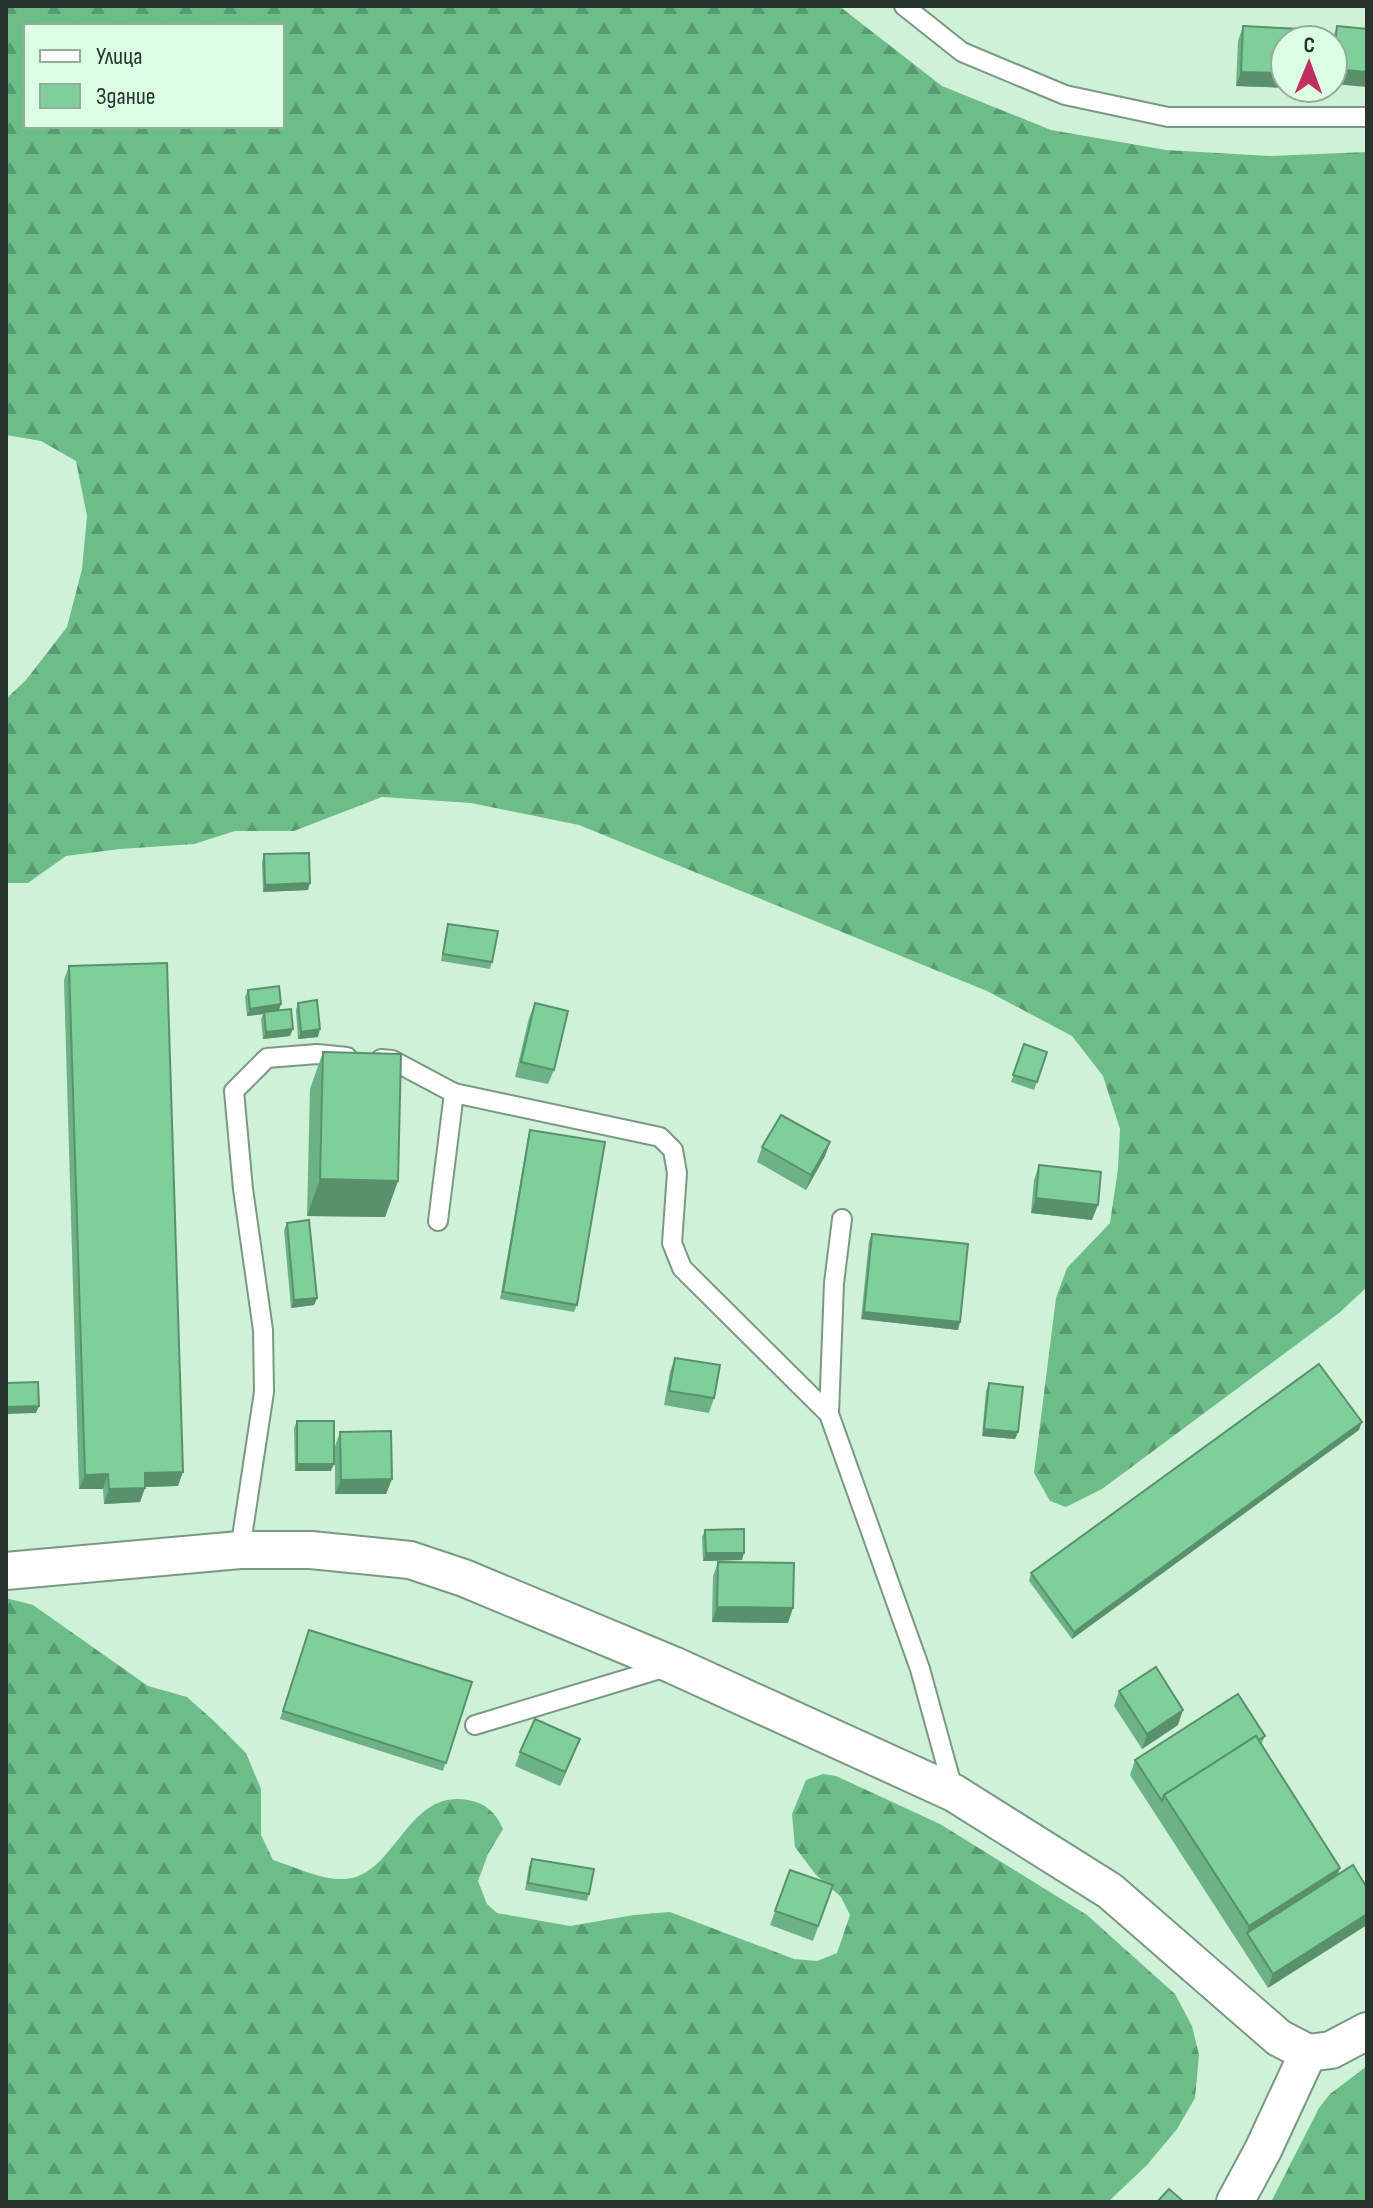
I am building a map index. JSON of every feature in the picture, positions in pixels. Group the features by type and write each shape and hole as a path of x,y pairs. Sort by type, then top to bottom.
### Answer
{"street":[{"path":"6,1571 240,1550 324,1551 410,1560 464,1578 673,1665 954,1793 1110,1891 1279,2038 1308,2053 1331,2050 1367,2031"},
{"path":"1235,2202 1308,2053"}],"lane":[{"path":"904,6 962,52 1065,95 1168,117 1367,117"},
{"path":"240,1550 264,1392 264,1345 243,1189 234,1091 267,1058 317,1054 392,1060 454,1093 660,1137 673,1150 677,1173 672,1243 682,1268 829,1414"},
{"path":"438,1221 454,1093"},
{"path":"842,1219 834,1283 829,1414 920,1669 954,1793"},
{"path":"475,1725 673,1665"}],"green space":[{"path":"6,6 839,6 942,86 1051,130 1166,150 1269,156 1367,152 1367,1287 1339,1313 1102,1489 1066,1507 1050,1501 1034,1473 1056,1298 1067,1268 1110,1223 1120,1129 1103,1076 1072,1036 987,991 579,825 471,803 382,797 294,831 235,831 194,844 66,856 28,883 6,883 6,699 26,680 67,627 82,569 87,516 76,461 41,441 6,435"},
{"path":"6,1598 33,1605 148,1686 187,1697 246,1753 261,1789 261,1835 273,1860 325,1877 346,1879 371,1869 432,1806 449,1800 468,1800 490,1810 503,1829 488,1854 478,1881 487,1904 497,1913 570,1926 670,1912 794,1959 817,1961 837,1953 850,1915 841,1897 816,1875 795,1847 792,1814 806,1780 823,1774 836,1776 940,1824 1087,1915 1175,1994 1192,2026 1199,2055 1195,2098 1177,2129 1147,2165 1108,2202 6,2202"},
{"path":"1367,2066 1367,2202 1271,2202 1319,2108 1330,2094"}],"building":[{"path":"1243,26 1269,27 1269,73 1241,72"},
{"path":"1349,27 1367,29 1367,72 1349,70"},
{"path":"309,853 310,883 265,885 264,854"},
{"path":"448,924 498,931 492,962 443,954"},
{"path":"167,963 183,1472 145,1473 145,1488 109,1489 108,1474 85,1475 69,966"},
{"path":"279,986 281,1004 250,1009 248,990"},
{"path":"317,1000 320,1029 301,1032 298,1003"},
{"path":"535,1003 568,1011 554,1070 521,1062"},
{"path":"291,1009 293,1029 266,1032 264,1012"},
{"path":"1024,1044 1047,1052 1037,1082 1013,1075"},
{"path":"323,1052 401,1054 398,1181 320,1179"},
{"path":"781,1115 830,1142 811,1175 762,1147"},
{"path":"530,1130 605,1142 577,1305 503,1292"},
{"path":"1039,1165 1101,1172 1098,1205 1036,1198"},
{"path":"309,1220 317,1298 294,1300 287,1223"},
{"path":"872,1234 968,1244 960,1322 864,1312"},
{"path":"675,1358 720,1365 714,1398 669,1391"},
{"path":"1319,1364 1362,1422 1074,1632 1031,1573"},
{"path":"38,1382 39,1406 6,1407 6,1383"},
{"path":"989,1383 1023,1387 1018,1432 984,1429"},
{"path":"297,1421 334,1421 334,1464 297,1464"},
{"path":"391,1431 392,1479 341,1480 340,1432"},
{"path":"744,1529 744,1553 706,1553 705,1530"},
{"path":"718,1562 794,1563 793,1608 717,1607"},
{"path":"309,1630 472,1682 446,1763 283,1711"},
{"path":"1156,1667 1183,1710 1147,1734 1119,1691"},
{"path":"1238,1694 1265,1736 1258,1740 1256,1736 1164,1795 1162,1801 1135,1760"},
{"path":"535,1719 580,1739 565,1772 520,1752"},
{"path":"1256,1736 1340,1868 1249,1926 1164,1795"},
{"path":"532,1859 594,1869 589,1894 528,1883"},
{"path":"1353,1865 1367,1888 1367,1914 1273,1974 1247,1933"},
{"path":"790,1870 833,1885 818,1926 775,1911"},
{"path":"1169,2189 1184,2202 1157,2202"}]}
